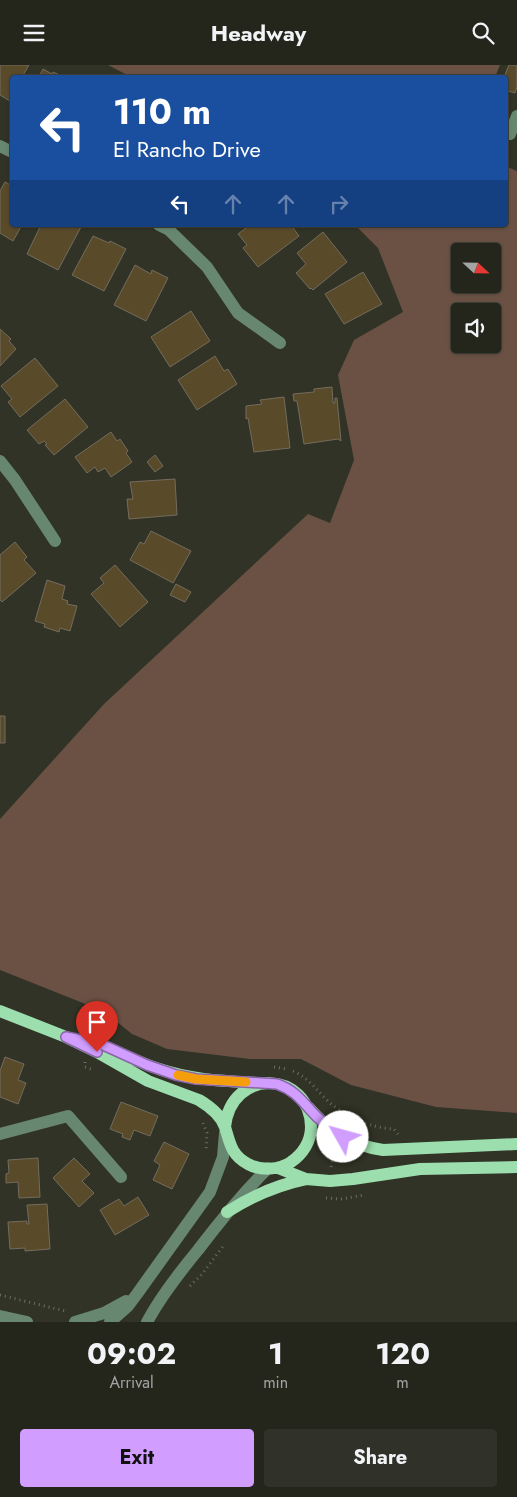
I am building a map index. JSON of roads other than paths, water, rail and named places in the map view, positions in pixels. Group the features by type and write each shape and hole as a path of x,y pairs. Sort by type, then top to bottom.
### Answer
{"main road":[{"path":"0,1011 66,1037 148,1081 199,1100 213,1110 225,1130 233,1151 240,1159 258,1168 273,1168 288,1164 296,1158 308,1141 311,1131 310,1121 303,1101"},
{"path":"66,1037 101,1044 147,1065 176,1075 196,1079 277,1084 287,1087 296,1093 316,1116 343,1137 369,1148 383,1150 517,1143"},
{"path":"225,1130 226,1116 236,1097 250,1087 266,1083"},
{"path":"273,1168 306,1179 336,1181 420,1169 517,1167"},
{"path":"227,1212 262,1191 306,1179"}],"street":[{"path":"510,134 517,116"},
{"path":"163,227 169,230 207,267 238,313 280,343"},
{"path":"0,461 15,480 55,541"},
{"path":"0,1134 68,1116 121,1177"},
{"path":"110,1322 137,1294 210,1192 220,1168 225,1145 225,1130"},
{"path":"147,1322 168,1287 227,1212 245,1191 273,1168"},
{"path":"72,1317 104,1313 137,1294"},
{"path":"0,1315 27,1322"}]}
